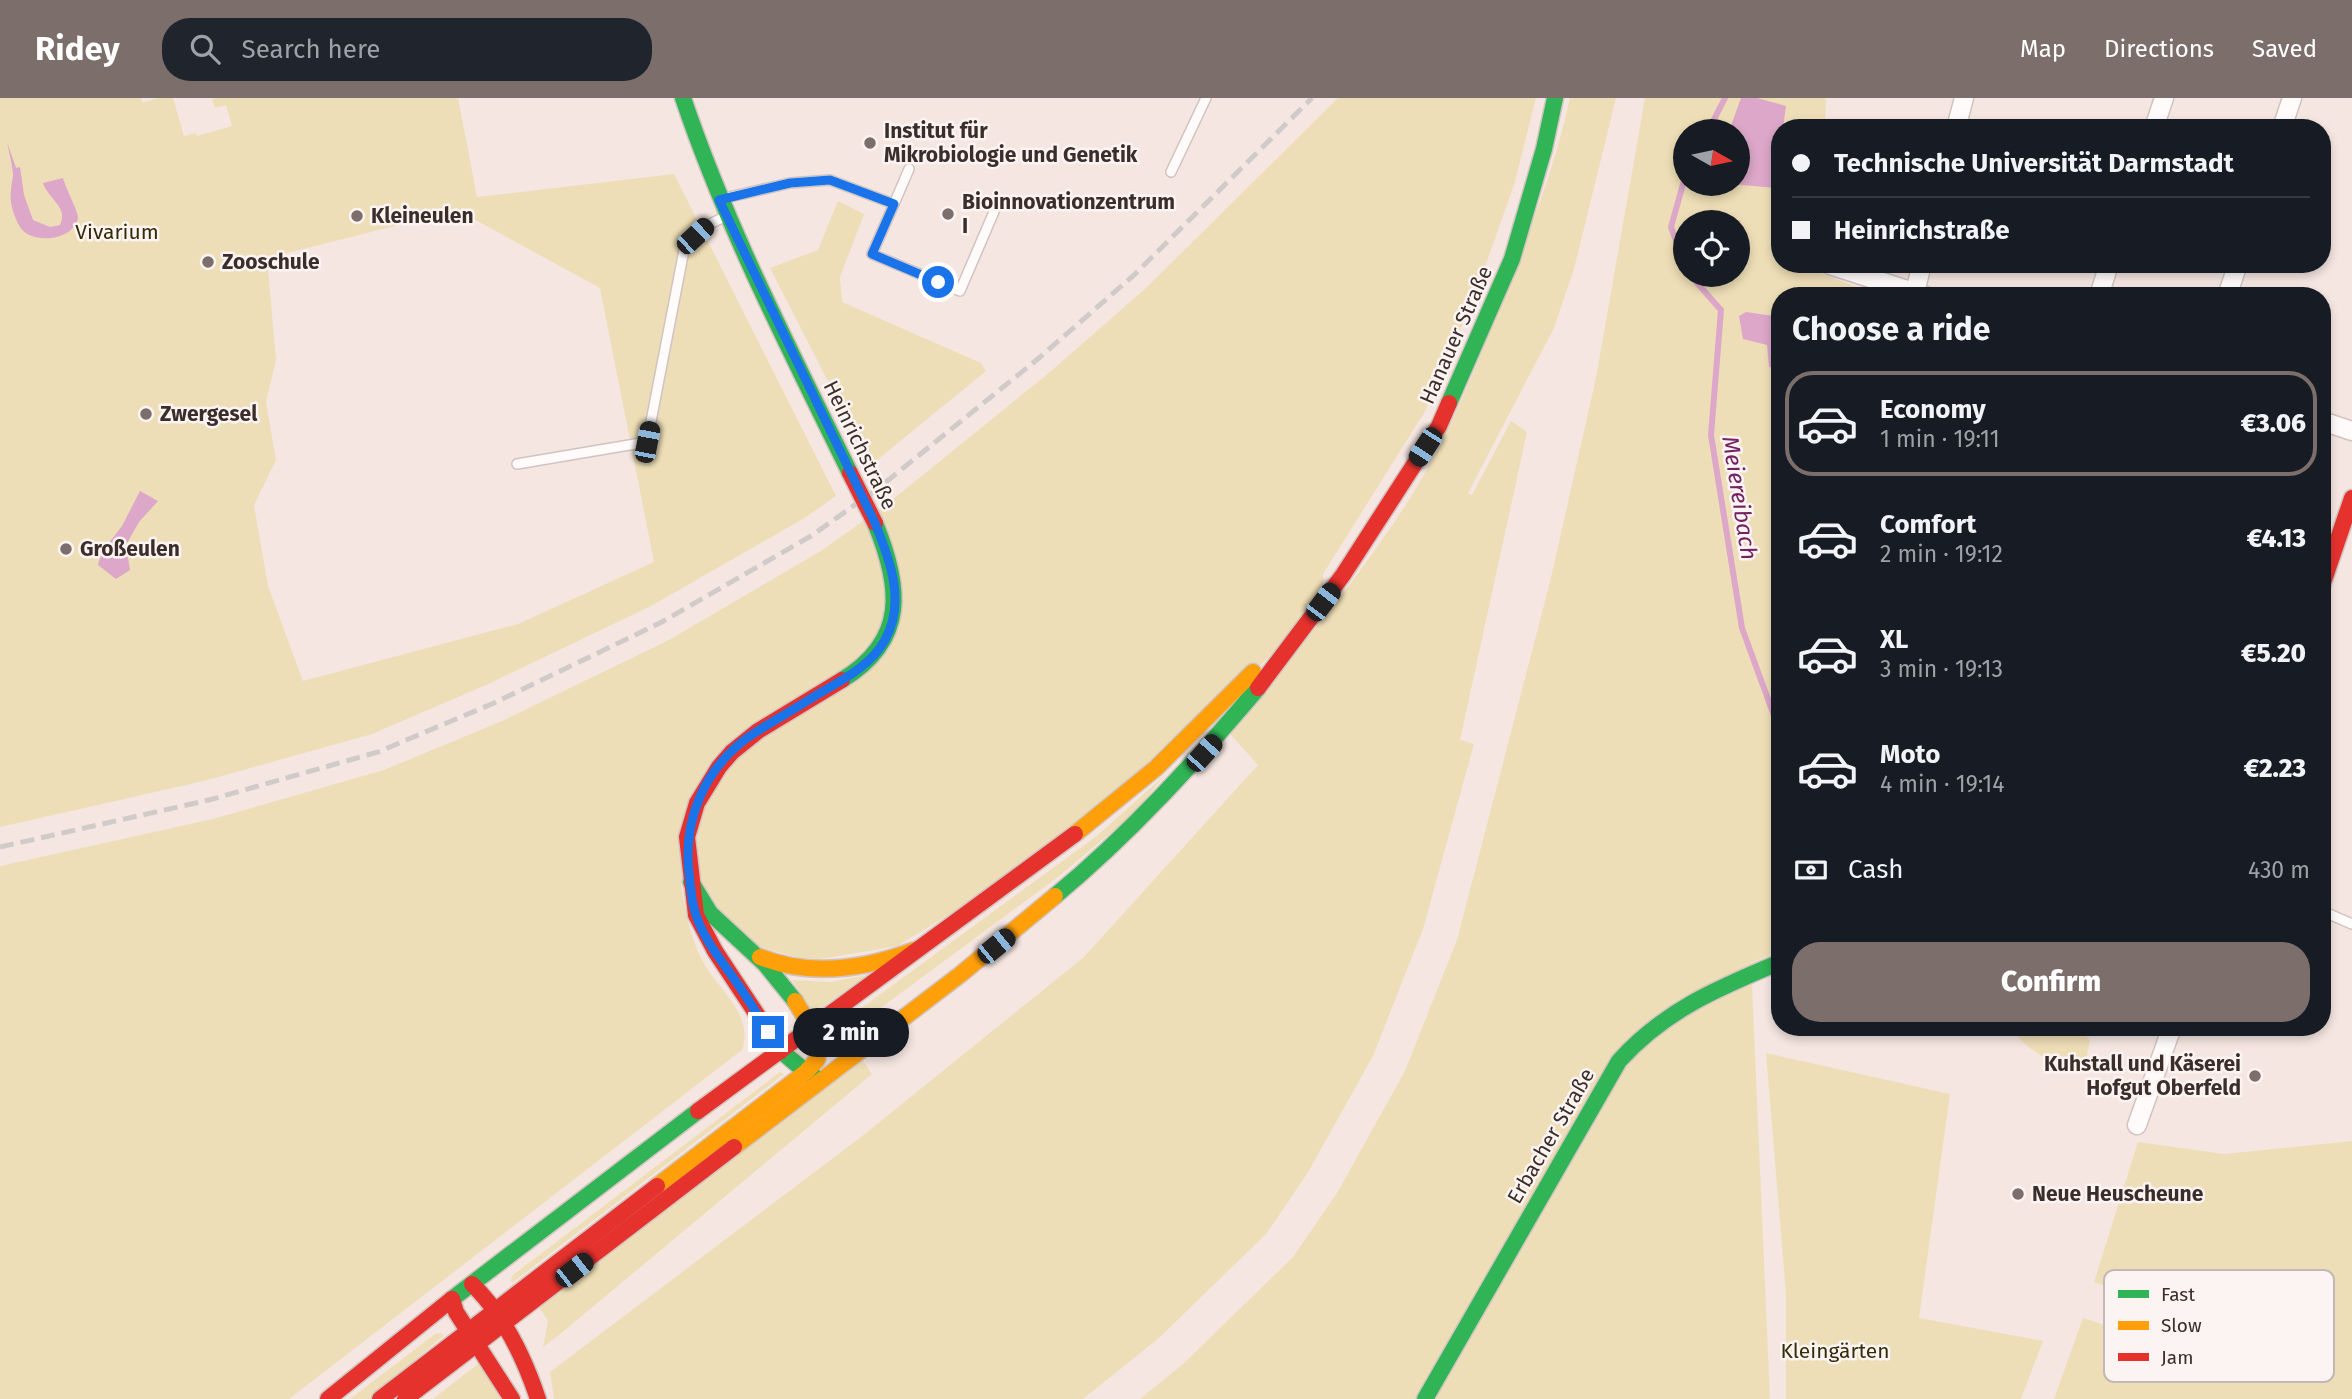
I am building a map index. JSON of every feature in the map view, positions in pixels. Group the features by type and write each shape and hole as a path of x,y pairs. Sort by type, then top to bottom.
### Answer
{"main road":[{"name":"Heinrichstraße","path":"683,98 703,160 726,216 875,523 893,574 895,591 891,626 873,656 855,672 745,740 719,767 697,803 687,837 696,915 703,931 781,1051 813,1076"},
{"name":"Hanauer Straße","path":"1323,602 1439,426 1512,259 1544,149 1555,98"},
{"path":"2331,560 2352,498"},
{"path":"328,1399 452,1299 683,1122 1089,824 1156,768 1323,602"},
{"path":"380,1399 474,1337 813,1076 961,974 1097,861 1190,768 1231,722 1276,667 1323,602"},
{"path":"691,882 704,908 756,955 780,982 812,1028 820,1042 813,1076"},
{"path":"756,955 794,969 829,970 909,952 932,940"},
{"name":"Erbacher Straße","path":"1425,1399 1626,1051 1650,1027 1668,1015 1709,993 1771,966"},
{"path":"472,1284 483,1293 499,1318 534,1385 538,1399"},
{"path":"452,1299 456,1312 512,1399"},
{"path":"405,1399 474,1337"}],"street":[{"path":"1958,119 1964,98"},
{"path":"2157,119 2164,98"},
{"path":"2285,119 2292,98"},
{"path":"1855,273 1898,287"},
{"path":"2331,424 2352,431"},
{"path":"2137,1125 2169,1036"}],"lane":[{"path":"1171,172 1206,98"},
{"path":"909,169 872,254 960,291 996,207"},
{"path":"719,200 790,183 830,180 894,204"},
{"path":"517,464 647,442 685,245 706,226 726,216"},
{"path":"2331,915 2352,924"}],"green space":[{"name":"Vivarium","path":"0,98 141,98 143,103 158,98 173,98 184,136 196,133 197,136 232,126 226,105 215,108 212,99 216,98 458,98 477,197 674,174 836,496 803,519 651,606 486,685 372,734 204,781 0,827","holes":["459,211 600,288 654,562 518,624 303,681 268,586 254,505 276,460 266,402 276,360 267,258"]},
{"path":"1338,98 1536,98 1515,182 1474,298 1424,413 1323,574 1323,602 1219,707 1044,858 897,946 810,961 760,947 681,882 688,922 702,960 739,1013 745,1037 742,1050 289,1399 0,1399 0,866 213,819 384,770 502,721 667,641 821,551 887,504 1050,372 1146,288"},
{"path":"1570,98 1616,98 1574,269 1554,328 1468,493 1472,495 1511,421 1527,432 1460,740 1474,744 1423,929 1373,1056 1307,1174 1266,1234 1159,1338 1083,1399 554,1399 550,1372 861,1137 1084,957 1258,765 1230,734 1364,565 1405,506 1433,459 1468,385 1529,231 1548,179"},
{"path":"1645,98 1826,98 1825,119 1771,119 1771,273 1820,273 1856,287 1771,287 1771,955 1751,963 1770,1399 1140,1399 1183,1364 1293,1257 1337,1193 1405,1071 1457,940 1550,582 1596,378"},
{"path":"838,201 864,214 840,277 842,302 981,363 986,371 871,465 770,268 818,250"},
{"path":"1166,774 1133,814 1058,877 844,1035 836,1034 834,1030 837,1026 1098,835"},
{"path":"867,975 814,1013 792,980 831,982"},
{"path":"2087,1036 2090,1041 2086,1059 2066,1064 2044,1057 2018,1037"},
{"name":"Kleingärten","path":"1766,1053 1950,1094 1919,1318 2043,1341 2021,1399 1786,1399 1786,1294"},
{"path":"862,1059 872,1074 543,1347 548,1321 538,1306"},
{"path":"780,1072 784,1074 512,1283 513,1275"},
{"path":"2352,1141 2352,1399 2054,1399 2083,1318 2104,1325 2104,1382 2334,1382 2334,1270 2104,1270 2104,1285 2094,1282 2138,1142 2224,1154"},
{"path":"435,1334 444,1335 370,1399 350,1399"},
{"path":"479,1363 501,1399 433,1399"}],"shaded area":[{"path":"1741,98 1757,98 1786,106 1784,119 1771,119 1771,188 1750,186 1750,119 1733,119"},
{"path":"7,142 16,168 20,167 24,195 33,220 50,227 60,225 60,208 43,183 63,178 78,215 75,226 69,232 52,238 42,238 25,233 20,227 11,204 13,174"},
{"path":"1746,312 1771,316 1771,368 1767,345 1743,339 1739,316"},
{"path":"140,491 158,501 139,522 126,545 130,570 116,579 98,565 101,553 122,526"}],"waterway":[{"name":"Meiereibach","path":"1714,119 1725,98"},
{"name":"Meiereibach","path":"1676,210 1680,196"},
{"name":"Meiereibach","path":"1673,220 1673,233"},
{"name":"Meiereibach","path":"1701,287 1721,310 1711,435 1742,628 1771,707"}],"railway":[{"path":"0,847 209,800 378,752 494,703 660,623 811,536 876,490 1039,358 1134,275 1312,98"}],"traffic: fast":[{"path":"683,98 739,241 850,473"},
{"path":"1449,403 1512,259 1544,149 1555,98"},
{"path":"842,680 879,647 893,610 890,568 875,523"},
{"path":"1055,896 1110,848 1161,796 1258,688"},
{"path":"691,882 710,913 765,964 795,1001"},
{"path":"1425,1399 1619,1061 1674,1014 1714,991 1771,966"},
{"path":"781,1051 820,1080"},
{"path":"452,1299 698,1111"}],"traffic: slow":[{"path":"1075,834 1156,768 1253,672"},
{"path":"734,1147 961,974 1055,896"},
{"path":"760,957 818,969 857,966 915,950"},
{"path":"657,1186 806,1072 817,1060 820,1042 795,1001"}],"traffic: jam":[{"path":"1258,688 1343,575 1439,426 1449,403"},
{"path":"850,473 875,523"},
{"path":"2331,560 2352,498"},
{"path":"781,1051 715,951 696,915 687,837 697,803 719,767 732,752 758,731 842,680"},
{"path":"698,1111 1075,834"},
{"path":"405,1399 734,1147"},
{"path":"380,1399 657,1186"},
{"path":"472,1284 494,1309 512,1337 538,1399"},
{"path":"452,1299 456,1312 512,1399"},
{"path":"328,1399 452,1299"}],"place":[{"name":"Institut für Mikrobiologie und Genetik","path":"870,143"},
{"name":"Bioinnovationzentrum I","path":"948,214"},
{"name":"Kleineulen","path":"357,216"},
{"name":"Zooschule","path":"208,262"},
{"name":"Zwergesel","path":"146,414"},
{"name":"Großeulen","path":"66,549"},
{"name":"Kuhstall und Käserei Hofgut Oberfeld","path":"2255,1076"},
{"name":"Neue Heuscheune","path":"2018,1194"}],"route":[{"path":"768,1032 715,951 696,915 687,837 692,819 697,803 719,767 745,740 855,672 873,656 891,626 895,591 887,552 875,523 719,200 790,183 830,180 894,204 872,254 938,282"}]}
